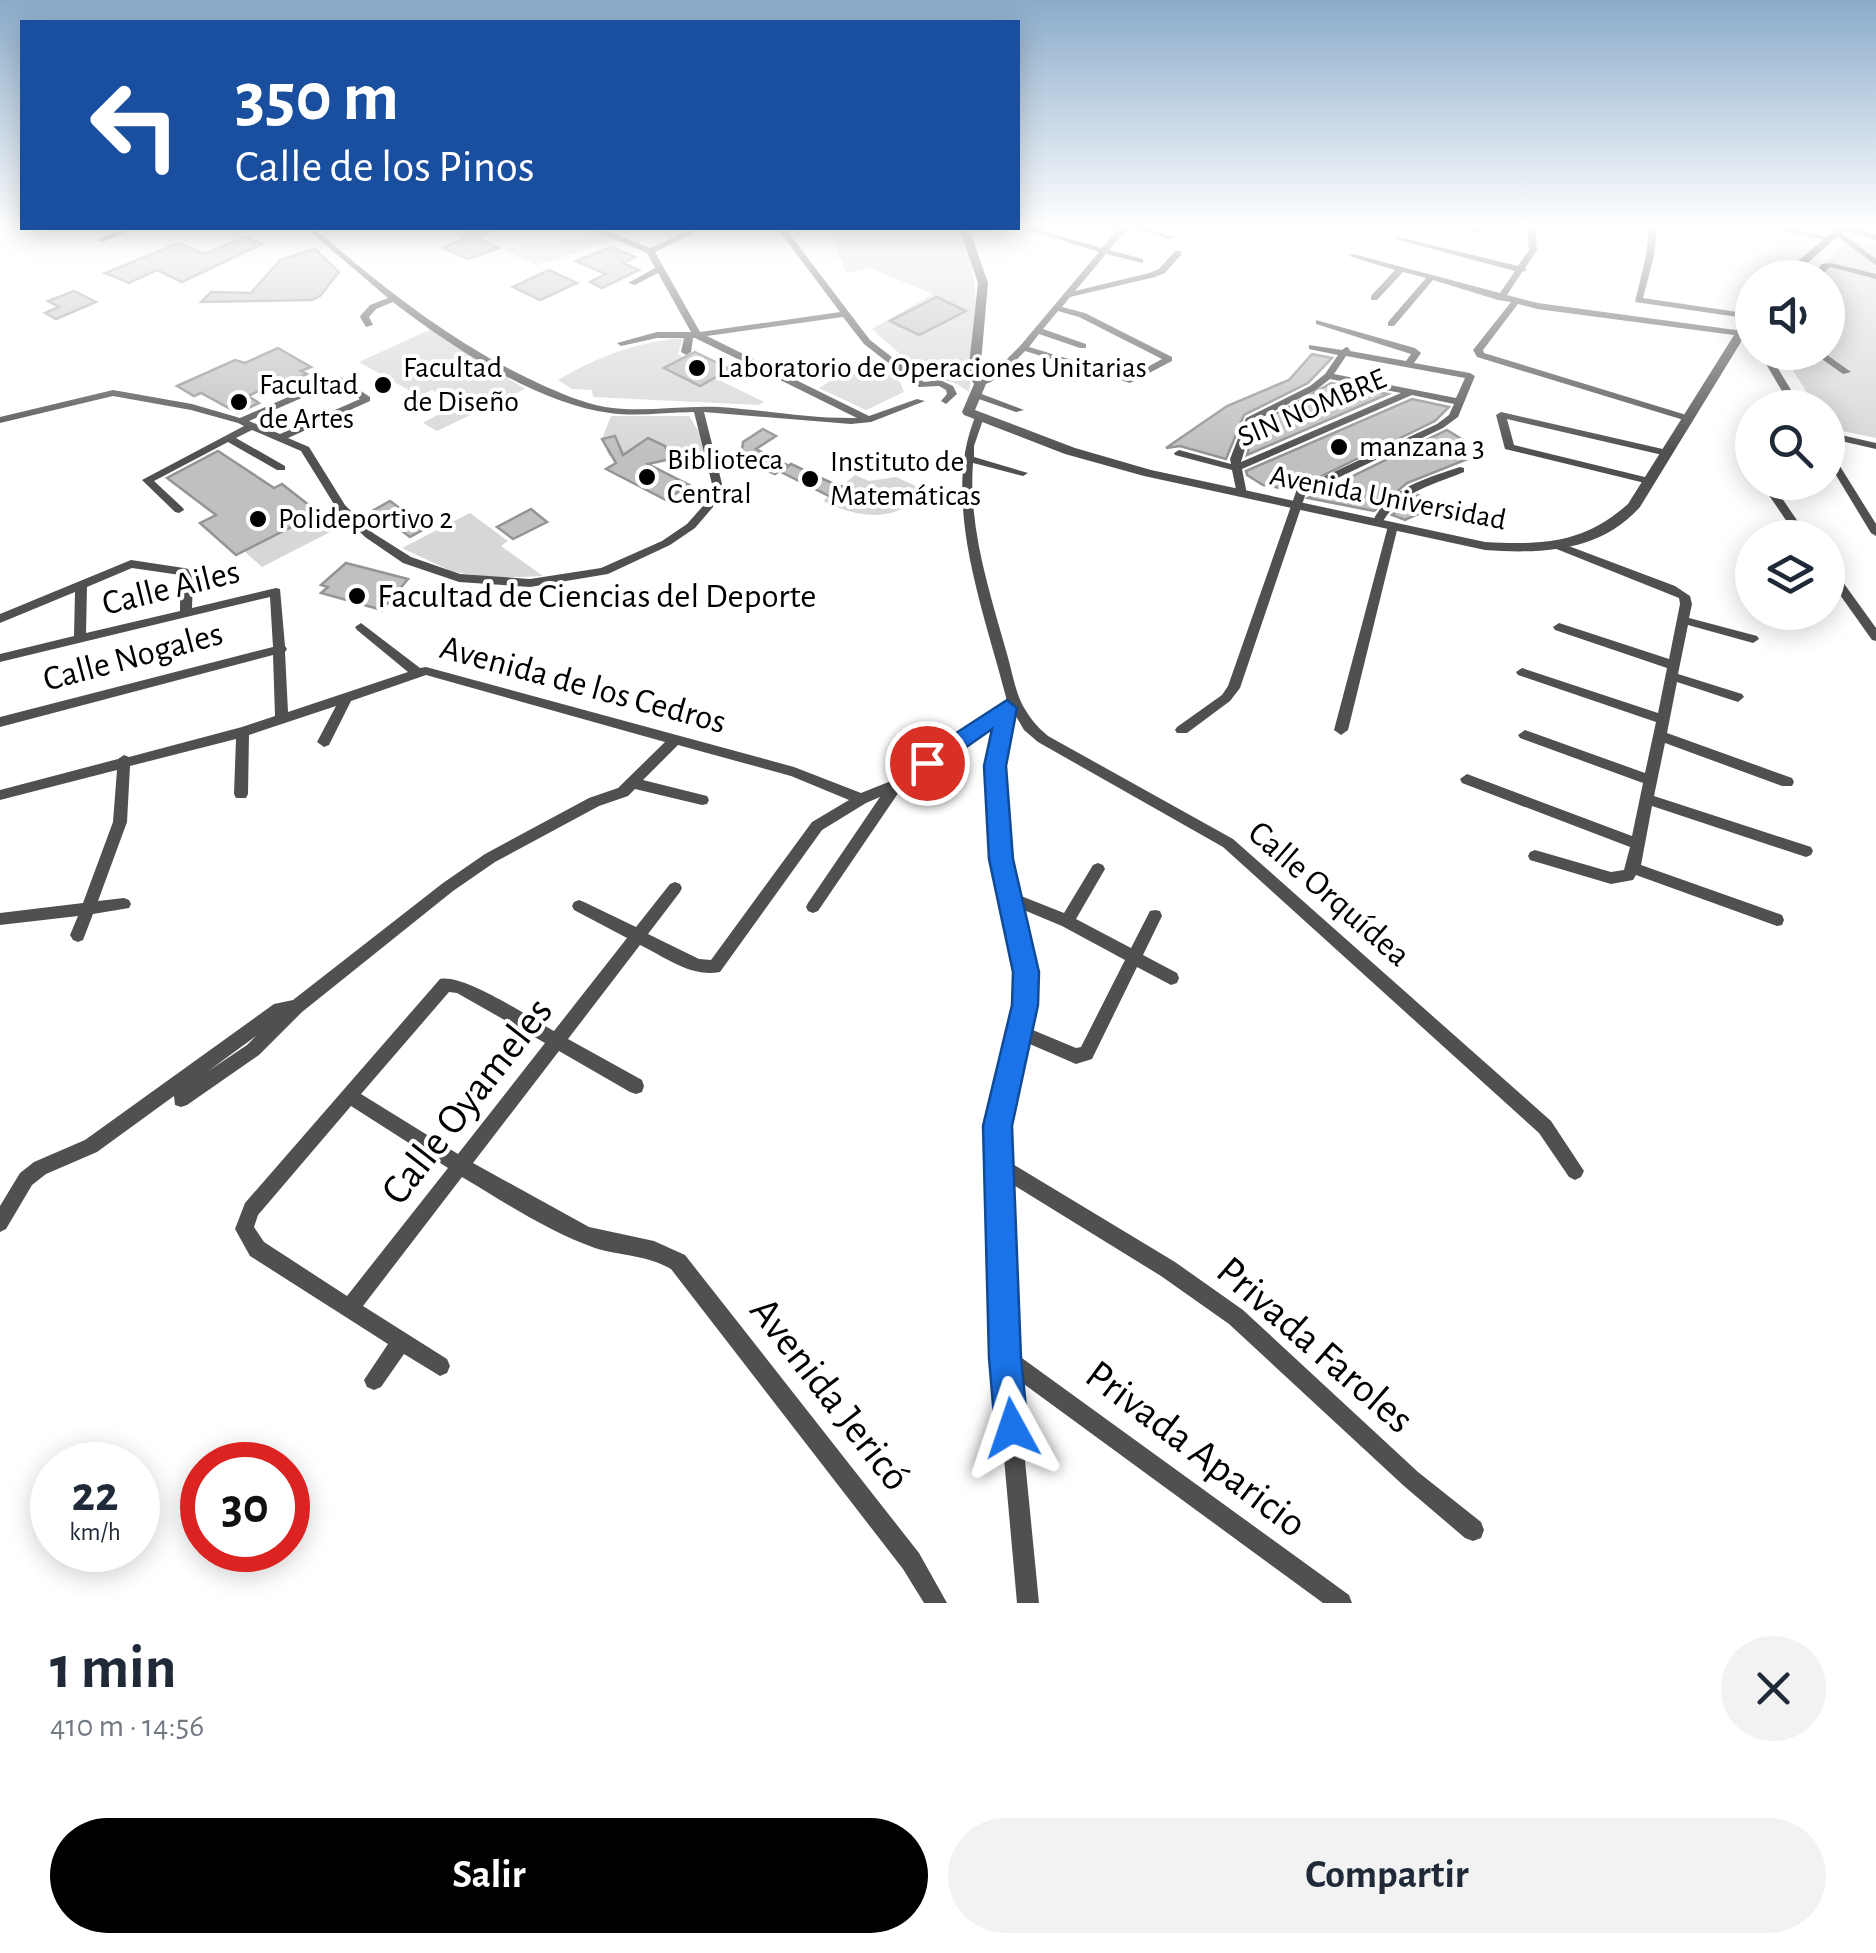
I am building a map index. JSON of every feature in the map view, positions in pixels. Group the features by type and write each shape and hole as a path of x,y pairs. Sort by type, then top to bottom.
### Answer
{"street":[{"path":"369,325 364,317 383,303"},
{"path":"401,303 444,334 554,393 594,408 698,409 822,421 868,420 920,400 946,400 973,414"},
{"path":"677,303 693,335 868,420"},
{"path":"836,303 874,351 922,384 940,383 950,388 952,394 946,400"},
{"path":"982,303 974,374 978,390 969,436 967,512 1011,705 995,766 1001,859 1026,972 1020,1032 998,1126 997,1165 1005,1358 1028,1603"},
{"path":"978,390 1023,348 1059,303"},
{"path":"1392,324 1410,303"},
{"path":"1515,303 1478,350 1480,355 1690,419"},
{"path":"1528,303 1735,334"},
{"path":"1658,303 1735,314"},
{"path":"1023,348 1130,380 1170,359 1082,314 1055,308"},
{"path":"621,343 657,335 693,335 844,314"},
{"name":"SIN NOMBRE","path":"1319,322 1412,350 1416,354 1410,362"},
{"path":"1038,330 1083,346"},
{"path":"686,352 693,335"},
{"name":"SIN NOMBRE","path":"1298,505 1301,491 1453,417 1470,376 1346,350 1312,347"},
{"name":"SIN NOMBRE","path":"1242,494 1236,468 1249,420 1328,376 1346,350"},
{"name":"Avenida Universidad","path":"973,414 1070,452 1242,494 1485,546 1528,549 1558,546 1615,526 1735,355"},
{"name":"SIN NOMBRE","path":"1328,376 1460,402"},
{"path":"179,510 148,480 228,438 246,423 337,379 367,398 282,437"},
{"path":"920,400 914,394 922,384"},
{"path":"978,390 1019,410"},
{"path":"0,420 113,393 192,407 246,423 305,449 340,507 369,535 407,560 459,578 530,584 604,571 666,543 690,526 708,507 718,484 698,409"},
{"name":"SIN NOMBRE","path":"1179,453 1236,468 1409,393"},
{"path":"1649,482 1509,447 1502,413 1668,452"},
{"path":"228,438 281,468"},
{"path":"1845,439 1876,446"},
{"path":"968,459 1023,472"},
{"path":"1377,522 1379,512 1394,500 1460,470"},
{"path":"1845,483 1876,533"},
{"path":"1182,730 1234,688 1298,505"},
{"path":"1341,730 1393,526"},
{"path":"1558,546 1684,596 1660,736 1630,872"},
{"path":"0,619 131,564 184,572 188,579 186,613"},
{"name":"Calle Ailes","path":"80,639 81,584"},
{"name":"Calle Ailes","path":"0,658 276,592 281,649"},
{"path":"1845,594 1876,637"},
{"path":"1682,620 1753,640"},
{"path":"361,627 416,672"},
{"path":"1559,627 1738,697"},
{"path":"281,649 282,719"},
{"name":"Calle Nogales","path":"0,722 281,649"},
{"name":"Avenida de los Cedros","path":"0,794 243,732 416,672 457,678 794,772 862,800"},
{"path":"1522,672 1663,720"},
{"path":"324,742 348,696"},
{"path":"579,906 697,966 715,967 812,832 862,800 896,785 1011,705"},
{"name":"Calle Orquídea","path":"1011,705 1043,739 1228,843 1544,1128 1575,1172"},
{"path":"241,794 243,732"},
{"path":"1525,735 1650,780"},
{"path":"1660,736 1787,782"},
{"path":"181,1099 253,1050 296,1007 490,858 594,802 624,792 676,740"},
{"path":"78,935 108,860 121,809 124,760"},
{"path":"1466,779 1637,844"},
{"path":"633,783 702,800"},
{"path":"813,908 896,785"},
{"path":"1646,799 1806,851"},
{"path":"1536,856 1611,878 1630,872 1777,920"},
{"path":"1067,921 1098,869"},
{"name":"Calle Oyameles","path":"349,1308 675,888"},
{"path":"1008,897 1067,921 1171,978"},
{"path":"0,918 124,904"},
{"path":"1020,1032 1082,1056 1155,916"},
{"path":"440,1366 257,1248 244,1229 250,1209 446,984 460,987 636,1086"},
{"path":"0,1222 26,1179 40,1168 91,1146 280,1009 296,1007"},
{"path":"351,1097 460,1165"},
{"name":"Avenida Jericó","path":"460,1165 606,1244 649,1246 678,1262 911,1560 936,1603"},
{"name":"Privada Faroles","path":"997,1165 1168,1270 1236,1317 1411,1479 1473,1530"},
{"path":"374,1380 402,1340"},
{"name":"Privada Aparicio","path":"1005,1358 1342,1603"}],"shaded area":[{"path":"918,303 975,303 969,392 920,372 872,329"},
{"path":"1845,303 1876,303 1876,438 1845,432 1845,390 1805,390 1793,370 1845,370"},
{"path":"431,329 525,389 437,431 423,423 457,404 432,390 419,396 359,362"},
{"path":"683,338 678,354 683,357 665,368 700,386 715,378 764,402 759,405 593,397 592,390 572,389 558,380 618,352"},
{"path":"867,358 900,382 904,392 866,410 819,388"},
{"path":"611,416 689,416 704,440 708,460 677,463 670,459 609,456 602,439"},
{"path":"855,475 869,481 896,477 929,492 903,509 878,515 852,512 823,501"},
{"path":"470,513 508,541 501,546 543,576 495,578 453,572 402,548"},
{"path":"315,515 334,530 262,567 244,551"}],"building":[{"path":"51,303 94,303 56,319 45,313 59,307"},
{"path":"926,303 949,303 966,311 919,335 890,321"},
{"path":"278,348 311,367 301,371 307,374 248,396 259,403 238,413 201,393 194,396 177,386 235,360 245,363"},
{"name":"Laboratorio de Operaciones Unitarias","path":"695,352 730,369 700,386 664,368"},
{"path":"1312,354 1332,358 1308,383 1244,415 1226,459 1180,446 1166,448 1227,406 1289,380"},
{"path":"1331,383 1388,394 1247,455 1256,425"},
{"name":"manzana 3","path":"1412,399 1449,407 1435,421 1293,490 1263,485 1247,475 1246,471"},
{"name":"Instituto de Matemáticas","path":"763,429 776,436 756,449 787,465 775,474 741,459 743,442"},
{"path":"1447,430 1463,440 1446,449 1465,460 1407,483 1374,511 1308,498"},
{"name":"Biblioteca Central","path":"615,436 623,455 648,438 665,446 670,459 648,464 689,485 666,500 606,469 616,463 602,439"},
{"path":"218,451 274,488 282,484 319,513 236,555 200,523 216,515 167,478"},
{"name":"Instituto de Matemáticas","path":"791,464 848,488 835,499 781,472"},
{"path":"1418,495 1436,506 1405,520 1392,515"},
{"path":"390,501 426,528 410,537 374,510"},
{"path":"531,509 547,522 513,539 497,527"},
{"path":"346,563 408,579 382,610 321,593 328,587 321,585"}],"place":[{"name":"Laboratorio de Operaciones Unitarias","path":"697,368"},
{"name":"Facultad de Diseño","path":"383,385"},
{"name":"Facultad de Artes","path":"239,402"},
{"name":"manzana 3","path":"1339,447"},
{"name":"Biblioteca Central","path":"647,477"},
{"name":"Instituto de Matemáticas","path":"810,479"},
{"name":"Polideportivo 2","path":"258,519"},
{"name":"Facultad de Ciencias del Deporte","path":"357,596"}],"route":[{"path":"927,763 1007,708 995,766 1001,859 1026,972 1025,1005 998,1126 1005,1358 1012,1428"}]}
